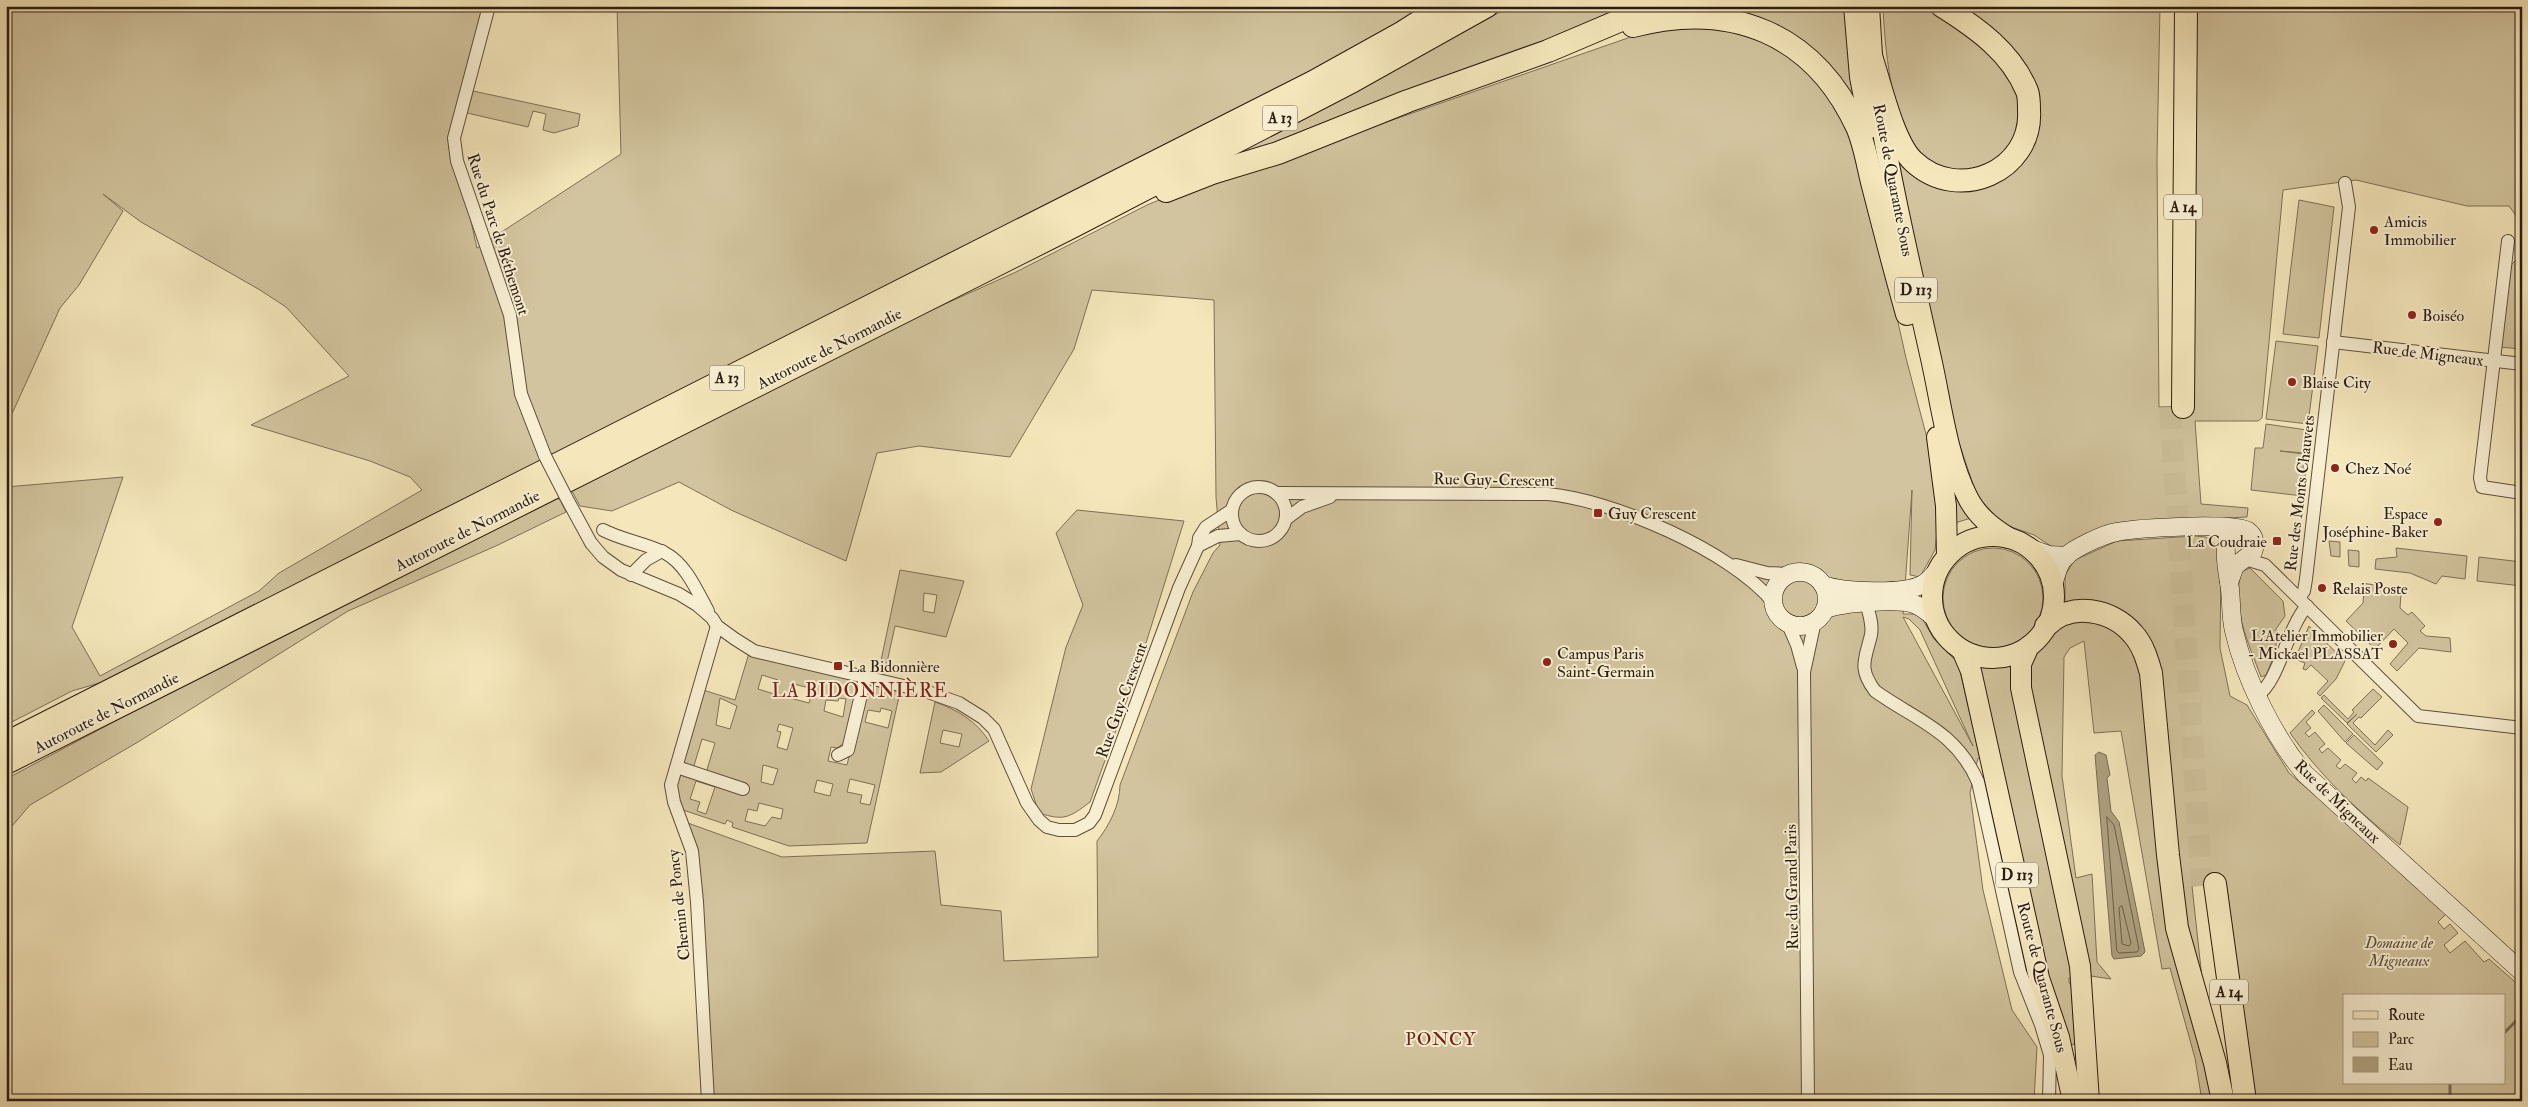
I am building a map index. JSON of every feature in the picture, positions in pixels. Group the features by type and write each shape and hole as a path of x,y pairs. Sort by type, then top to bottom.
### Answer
{"highway":[{"name":"Autoroute de Normandie","path":"6,743 1313,82 1403,32 1444,6"},
{"name":"Autoroute de Normandie","path":"6,763 1072,227 1368,73 1487,6"},
{"path":"1548,51 1654,6"},
{"path":"1871,56 1894,125 1902,144 1913,161 1940,178 1965,182 1988,176 2008,162 2024,142 2030,120 2028,92 2014,66 2000,49 1967,21 1942,6"},
{"name":"A 14","path":"2172,6 2177,407 2186,6"},
{"path":"1072,227 1196,179 1278,153 1408,101 1548,51 1638,24 1686,15 1739,21 1770,31 1805,54 1838,91 1858,129 1907,314"},
{"path":"2046,626 2058,616 2071,612 2099,613 2117,621 2133,633 2146,656 2151,673 2168,855 2177,928 2216,1063 2223,1101"},
{"name":"A 14","path":"2232,1101 2208,885 2246,1101"}],"main road":[{"name":"Route de Quarante Sous","path":"1854,6 1860,77 1907,314 1941,460 1946,506 1942,563 1932,597 1936,620 1948,638 1962,650 1979,656 1996,658 2014,654 2029,646"},
{"name":"Route de Quarante Sous","path":"1869,6 1871,56 1884,143 1950,444 1963,486 1971,503 1990,526 2032,550 2043,562 2053,585 2054,602 2046,626 2029,646 2021,664 2021,688 2080,966 2089,1101"},
{"name":"Route de Quarante Sous","path":"1942,563 1957,547 1976,538 1996,535 2009,538"},
{"name":"Route de Quarante Sous","path":"1962,650 1975,686 2039,978 2059,1037 2073,1101"}],"street":[{"name":"Rue du Parc de Béthemont","path":"489,6 454,138 457,161 510,316 521,394 545,456 591,543 603,557 631,575 679,594 697,605 715,622 754,650 943,696 983,718 999,738 1027,803 1039,820 1047,827"},
{"name":"Rue des Monts Chauvets","path":"2258,695 2268,685 2303,602 2349,207 2345,183"},
{"path":"2508,241 2480,478 2482,487 2522,493"},
{"name":"Rue de Migneaux","path":"2333,342 2522,364"},
{"name":"Rue Guy-Crescent","path":"1047,827 1058,830 1075,830 1089,823 1095,815 1179,588 1198,546 1199,538 1206,527 1232,510 1237,498 1247,490 1264,488 1276,494 1335,495 1555,495 1630,516 1728,563 1767,573 1788,574"},
{"path":"1276,494 1284,505 1286,519"},
{"name":"Rue Guy-Crescent","path":"1198,546 1218,536 1241,534 1248,539 1266,540 1280,532 1286,519 1302,507 1335,495"},
{"path":"1232,510 1232,519 1241,534"},
{"path":"2053,585 2060,566 2067,556 2106,535 2117,532 2219,526 2238,529 2250,533 2254,539 2239,552"},
{"path":"2200,528 2213,533 2239,552 2265,565 2418,716 2522,728"},
{"path":"2238,529 2229,534 2239,552"},
{"path":"603,530 662,551 676,560 685,570 715,622"},
{"path":"2032,550 2050,555 2067,556"},
{"path":"631,575 646,560 662,551"},
{"name":"Rue de Migneaux","path":"2239,552 2226,574 2229,583 2234,632 2258,695 2285,745 2305,774 2522,972"},
{"name":"Rue Guy-Crescent","path":"1728,563 1760,587 1773,602"},
{"path":"1823,585 1848,591 1907,589 1922,585 1942,563"},
{"path":"1820,615 1826,595 1823,585 1817,578 1806,572 1788,574 1777,583 1773,602 1777,614 1787,622 1799,626 1820,615 1838,605 1866,603 1908,602 1922,608 1936,620"},
{"path":"1866,603 1871,627 1864,658 1864,671 1867,680 1875,691 1953,742 1968,760 1978,782 2020,972 2041,1025 2050,1055 2049,1101"},
{"name":"Rue du Grand Paris","path":"1804,672 1820,615"},
{"name":"Chemin de Poncy","path":"708,1101 697,902 692,851 671,785 715,622"},
{"name":"Rue du Grand Paris","path":"1787,622 1797,644 1804,672 1808,1101"},
{"path":"838,755 848,750 865,678"},
{"path":"677,767 743,789"}],"green space":[{"path":"6,6 483,6 451,133 477,248 621,154 617,6 1425,6 1344,55 103,682 72,691 6,725 6,487 123,477 72,627 100,676 259,591 279,573 422,490 410,477 370,461 251,425 349,376 286,307 260,290 141,222 103,194 123,211 79,285 60,308 6,427"},
{"path":"1511,6 1637,6 1426,89 1206,168 1338,101"},
{"path":"1670,6 1847,6 1862,122 1800,43 1662,9"},
{"path":"1883,6 1913,6 1947,17 2007,68 2020,101 2020,133 1992,167 1947,174 1916,151 1901,123 1895,103 1885,40"},
{"path":"1951,6 2160,6 2157,159 2159,407 2194,406 2196,6 2522,6 2522,224 2509,206 2467,206 2356,180 2283,190 2262,418 2258,421 2195,421 2201,504 2248,508 2247,517 2113,524 2067,546 2054,548 2034,535 2003,524 1977,496 1955,431 1895,154 1941,185 2023,157 2030,82"},
{"name":"Campus Paris Saint-Germain","path":"1710,22 1780,46 1833,95 1858,143 1906,358 1933,461 1940,504 1935,550 1920,577 1910,575 1912,490 1903,614 1915,614 1923,620 1934,639 1956,661 1960,671 1980,758 1978,758 1970,793 1983,890 2012,1010 2037,1047 2034,1101 710,1101 685,822 782,857 935,851 941,905 1001,911 1004,961 1098,957 1097,841 1106,829 1116,808 1120,785 1193,592 1213,553 1220,545 1216,497 1214,300 1092,290 1074,349 1010,457 919,446 877,453 846,561 731,510 679,482 612,511 580,506 572,491 916,317 1016,272 1147,205 1196,185 1355,133 1645,32","holes":["1903,617 1909,619 1920,630 1973,746"]},
{"path":"473,91 580,114 578,126 554,133 543,130 546,114 533,111 528,127 467,113"},
{"path":"2299,200 2334,207 2319,338 2283,334"},
{"path":"2522,254 2522,349 2499,347 2510,266"},
{"name":"Blaise City","path":"2276,341 2318,346 2308,424 2266,419"},
{"path":"2266,424 2307,430 2304,453 2280,451 2304,454 2303,468 2306,469 2303,496 2251,490 2255,448 2263,448"},
{"path":"1954,483 1971,518 1955,523"},
{"path":"559,498 566,512 498,545 348,611 138,742 30,805 6,833 6,779 121,718"},
{"path":"1077,510 1184,521 1137,672 1090,802 1071,815 1055,817 1039,813 1031,789 1066,647 1083,605 1056,533"},
{"name":"Domaine de Migneaux","path":"2195,536 2206,537 2214,543 2221,560 2220,648 2230,696 2247,705 2289,773 2402,870 2400,873 2446,914 2438,922 2444,929 2450,924 2458,933 2444,945 2450,953 2465,941 2484,962 2489,959 2522,988 2522,1101 2256,1101 2226,882 2192,886 2205,1006 2187,949 2152,651 2065,604 2065,575 2075,560 2117,541"},
{"path":"2329,541 2340,542 2340,557 2331,556"},
{"path":"1993,548 2012,552 2028,563 2039,579 2043,598 2039,617 2028,633 2012,644 1993,648 1974,644 1958,633 1947,617 1943,598 1947,579 1958,563 1974,552"},
{"path":"2396,548 2467,556 2465,579 2442,576 2436,584 2410,573 2375,569 2376,559 2397,557"},
{"path":"2348,550 2359,551 2359,567 2349,566"},
{"path":"2479,557 2522,562 2522,586 2477,581"},
{"path":"2250,568 2283,601 2285,616 2276,629 2276,651 2266,675 2261,677 2243,625 2238,598 2242,571"},
{"path":"900,570 964,581 946,637 895,626 884,676 878,675","holes":["924,593 937,595 934,613 923,611"]},
{"path":"2361,583 2405,589 2405,593 2401,593 2400,608 2408,615 2412,612 2425,626 2420,631 2426,636 2450,638 2451,652 2419,648 2397,671 2390,664 2408,643 2394,629 2375,649 2346,621 2363,603 2364,589 2361,588"},
{"path":"2084,618 2124,635 2141,667 2212,1101 2202,1101 2195,1058 2170,968 2162,969 2121,731 2094,733 2084,641 2070,648 2064,657 2062,776 2076,878 2092,874 2097,962 2111,979 2084,975 2026,684 2031,656 2057,631 2071,621"},
{"path":"2309,626 2345,661 2336,679 2320,696 2317,693 2328,681 2311,665 2306,670 2303,669 2305,663 2295,659"},
{"path":"749,653 860,682 846,742 837,748 831,747 828,761 847,765 864,694 869,690 870,685 900,692 867,843 789,846 732,827 733,823 727,820 725,824 680,809 675,783 679,771 748,790 744,782 740,784 706,773 715,743 702,739 693,769 681,765 703,690 735,700","holes":["762,675 778,680 774,694 758,689","794,684 813,689 809,703 790,698","720,698 737,706 730,729 716,725","839,698 846,699 843,717 824,711 826,700 838,701","881,708 892,711 888,728 865,722 868,710 880,712","779,724 793,728 787,750 777,747 781,732 777,731","763,765 778,769 773,785 761,782","850,779 875,785 870,805 860,803 862,795 847,792","817,780 833,784 830,796 814,792","696,781 715,787 706,814 697,811 700,802 690,799","759,803 783,809 781,819 772,817 765,826 745,821 748,809 757,811"]},
{"path":"2014,662 2069,945 2071,977 2069,978 2069,983 2071,984 2075,1042 2073,1045 2070,1044 2047,981 1977,665 1994,666"},
{"path":"2373,689 2382,697 2361,718 2359,717 2353,723 2375,745 2388,730 2393,735 2376,752 2347,724 2357,714 2347,723 2321,698 2324,695 2348,719 2354,712 2352,710"},
{"path":"935,702 966,717 989,741 941,772 920,773","holes":["943,730 962,734 959,747 940,743"]},
{"path":"2324,705 2353,734 2345,742 2318,711"},
{"path":"2312,710 2315,713 2306,722 2311,728 2305,733 2309,737 2315,732 2325,744 2319,749 2322,753 2328,748 2341,760 2336,766 2340,769 2345,764 2357,773 2352,779 2356,783 2361,777 2366,781 2368,778 2408,807 2400,845 2370,820 2327,779 2290,733"},
{"path":"2354,735 2383,763 2377,770 2346,743"}],"water":[{"path":"2099,752 2106,755 2110,775 2107,778 2111,811 2119,822 2145,952 2141,956 2114,959 2112,956 2095,755"}],"waterway":[{"path":"2506,1031 2519,1018 2522,1010"},
{"path":"2450,1084 2450,1101"}],"tunnel":[{"path":"2170,407 2202,886"}],"place":[{"name":"Amicis Immobilier","path":"2374,230"},
{"name":"Boiséo","path":"2412,315"},
{"name":"Blaise City","path":"2292,382"},
{"name":"Chez Noé","path":"2335,468"},
{"name":"Guy Crescent","path":"1598,513"},
{"name":"Espace Joséphine-Baker","path":"2438,522"},
{"name":"La Coudraie","path":"2277,541"},
{"name":"Relais Poste","path":"2322,588"},
{"name":"L'Atelier Immobilier - Mickael PLASSAT","path":"2393,644"},
{"name":"Campus Paris Saint-Germain","path":"1547,662"},
{"name":"La Bidonnière","path":"838,666"}],"district":[{"name":"LA BIDONNIÈRE","path":"860,690"},
{"name":"PONCY","path":"1441,1039"}]}
